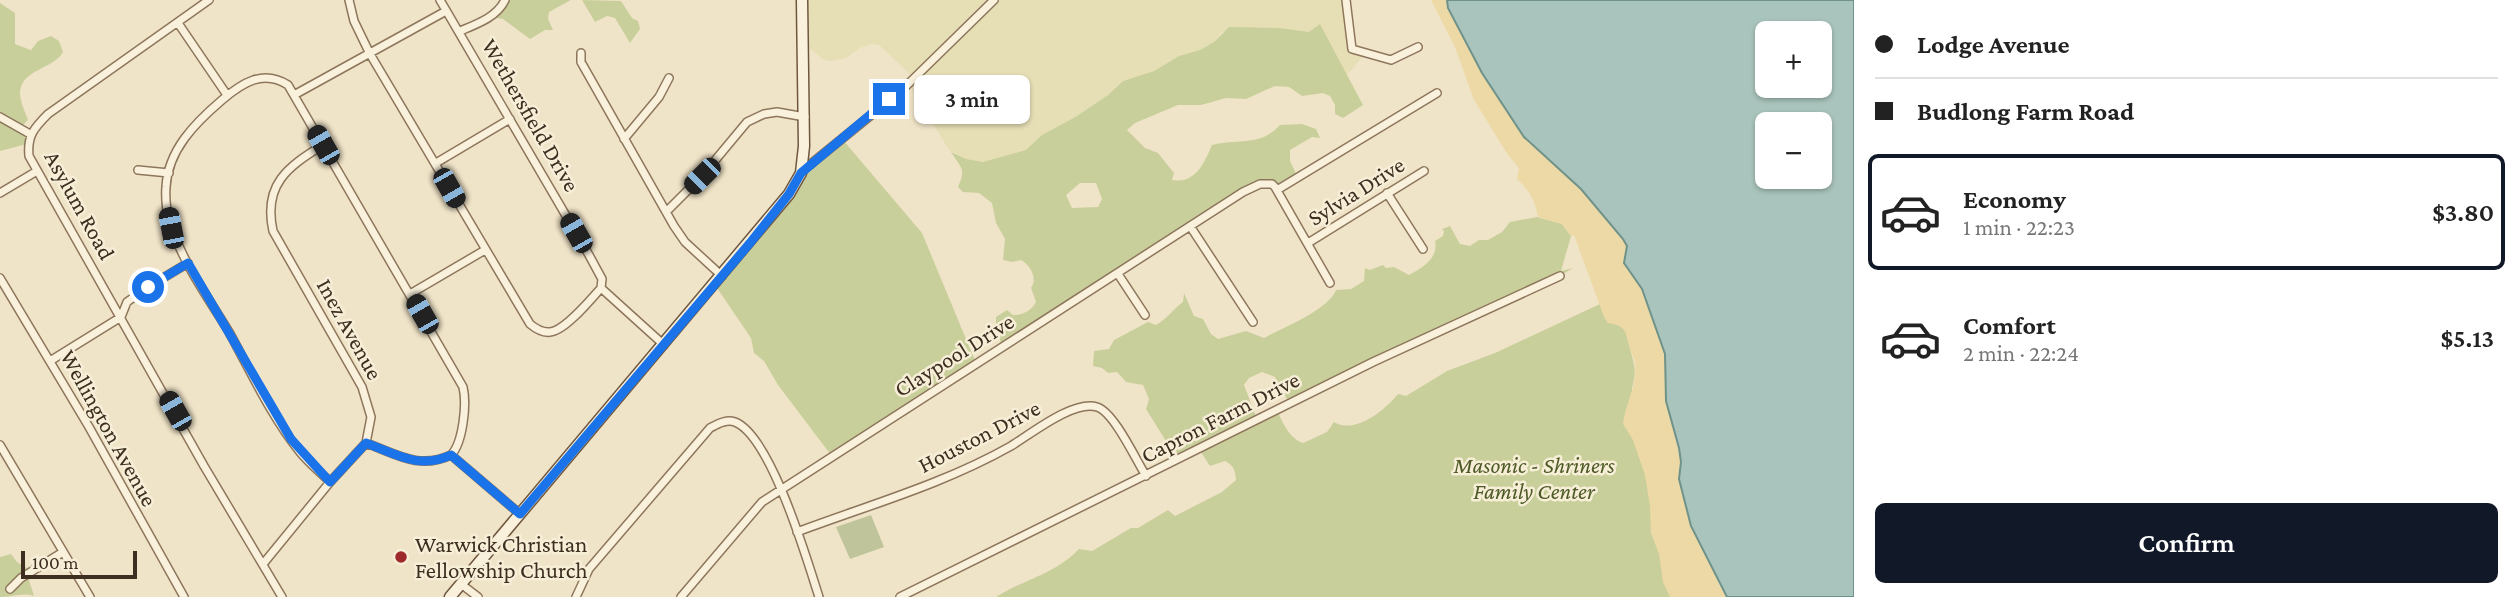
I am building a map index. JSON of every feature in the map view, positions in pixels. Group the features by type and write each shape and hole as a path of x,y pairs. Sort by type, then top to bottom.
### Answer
{"street":[{"name":"Asylum Road","path":"209,0 48,114 32,129 28,142 29,156 282,597"},
{"path":"349,0 354,21 370,54 530,324 541,331 550,332 564,326 601,288"},
{"name":"Wethersfield Drive","path":"440,0 589,255 602,279 601,288 664,345"},
{"path":"460,31 490,17 505,0"},
{"path":"801,173 805,117 802,0"},
{"path":"450,597 722,276 789,194 801,173 902,90 994,0"},
{"path":"1346,0 1352,49 1391,60 1419,47"},
{"path":"294,95 446,11"},
{"path":"178,23 227,95"},
{"path":"581,53 581,62 666,212 685,242 722,276"},
{"path":"262,564 366,443 416,462 440,460 456,450 466,410 463,387 288,85 277,78 256,79 227,95 193,125 172,157 166,187 171,228 188,263 285,430 300,453 330,482"},
{"path":"624,139 659,97 669,78"},
{"name":"Claypool Drive","path":"681,597 746,519 762,502 780,489 1190,226 1260,184 1272,184 1276,189 1437,93"},
{"path":"666,212 702,176 747,122 764,114 805,117"},
{"path":"0,117 30,134"},
{"path":"436,163 510,119"},
{"name":"Inez Avenue","path":"323,145 286,170 274,190 269,206 270,218 273,231 362,387 371,417 366,443"},
{"path":"138,170 169,173"},
{"path":"0,193 37,171"},
{"name":"Sylvia Drive","path":"1308,243 1424,171"},
{"path":"1276,189 1330,283"},
{"path":"1387,193 1423,249"},
{"path":"1190,226 1253,322"},
{"path":"410,294 485,250"},
{"path":"50,361 121,317 127,303 188,263"},
{"path":"1118,274 1145,315"},
{"name":"Capron Farm Drive","path":"900,597 1373,362 1560,276"},
{"name":"Wellington Avenue","path":"0,278 184,597"},
{"name":"Houston Drive","path":"797,532 944,478 1008,447 1072,409 1086,406 1103,410 1117,427 1146,476"},
{"path":"576,597 589,569 710,428 722,422 733,421 746,428 770,466 797,532 818,597"},
{"path":"0,445 90,597"},
{"path":"451,455 520,514"},
{"path":"10,589 21,578 63,552"},
{"path":"461,583 478,597"}],"shaded area":[{"path":"802,0 1347,0 1350,32 1357,51 1365,54 1347,75 1320,24 1310,32 1262,27 1222,32 1214,42 1200,50 1179,56 1154,71 1123,81 1077,116 1042,135 1027,150 983,162 966,159 949,150 909,84 913,77 879,45 871,44 846,58 832,61 824,60 805,47"}],"green space":[{"path":"505,0 571,0 549,12 548,19 553,30 545,30 530,39 503,19 491,17"},
{"path":"582,0 621,1 632,18 638,21 640,29 630,43 615,18 607,16 595,22"},
{"path":"0,3 15,13 15,44 31,50 38,41 51,36 59,41 63,52 59,58 32,74 22,85 20,96 28,120 20,128 29,134 27,144 0,151"},
{"path":"1320,24 1363,105 1343,118 1335,114 1335,105 1330,96 1323,93 1302,96 1289,87 1275,86 1246,99 1226,98 1201,105 1178,105 1135,123 1127,130 1145,148 1158,153 1174,173 1172,180 1180,180 1187,179 1198,171 1212,145 1257,139 1280,125 1302,124 1316,129 1320,138 1312,137 1290,150 1290,161 1297,176 1275,188 1260,183 1003,346 996,332 996,317 1007,310 1017,315 1032,308 1036,302 1031,288 1033,276 1030,268 1021,260 1003,260 1005,239 996,223 992,203 979,193 963,192 958,187 962,169 951,152 966,159 983,162 1026,150 1042,135 1077,116 1123,81 1154,71 1179,56 1200,50 1214,42 1229,27 1279,28 1309,32","holes":["1080,183 1096,183 1102,199 1098,207 1072,208 1066,195"]},
{"path":"843,140 922,233 976,363 831,455 778,385 764,361 754,353 751,338 715,285 788,194 804,161 826,152"},
{"name":"Masonic - Shriners Family Center","path":"1537,217 1562,224 1571,236 1561,271 1573,268 1289,403 1275,377 1262,372 1249,378 1244,385 1257,419 1277,410 1290,434 1303,443 1327,432 1334,422 1351,425 1369,419 1398,394 1406,396 1447,371 1495,353 1600,304 1620,320 1625,331 1634,366 1632,388 1692,597 996,597 1060,565 1079,549 1092,551 1168,510 1175,516 1222,492 1236,480 1230,465 1225,461 1210,466 1199,449 1177,459 1146,409 1149,399 1143,385 1126,382 1117,372 1108,373 1093,366 1094,351 1109,349 1114,340 1148,322 1156,325 1160,323 1183,302 1184,293 1194,316 1203,319 1211,334 1218,339 1246,331 1264,338 1315,311 1336,290 1351,289 1364,281 1365,268 1370,270 1383,265 1409,275 1419,269 1432,257 1435,241 1443,236 1442,229 1450,226 1460,244 1470,246 1502,232 1510,222"},
{"path":"871,515 884,547 850,559 836,527"},
{"path":"11,554 27,568 42,565 29,580 34,596 0,597 0,557"}],"sand":[{"path":"1431,0 1447,0 1448,8 1482,73 1512,119 1542,154 1581,189 1627,246 1627,269 1642,289 1665,354 1666,401 1681,462 1679,479 1719,585 1727,597 1670,597 1663,582 1659,554 1651,533 1645,475 1633,440 1623,424 1635,375 1634,359 1626,335 1622,328 1608,323 1604,317 1574,235 1571,236 1562,224 1538,217 1531,196 1517,179 1519,168 1474,100 1455,47"}],"water":[{"path":"1447,0 1854,0 1854,597 1727,597 1691,526 1679,479 1679,448 1666,401 1665,354 1642,289 1624,263 1627,246 1581,189 1524,137 1482,73 1448,8"}],"place":[{"name":"Warwick Christian Fellowship Church","path":"401,557"}],"route":[{"path":"148,287 188,263 300,453 330,482 366,443 416,462 440,460 451,455 520,514 750,243 789,194 801,173 889,99"}]}
